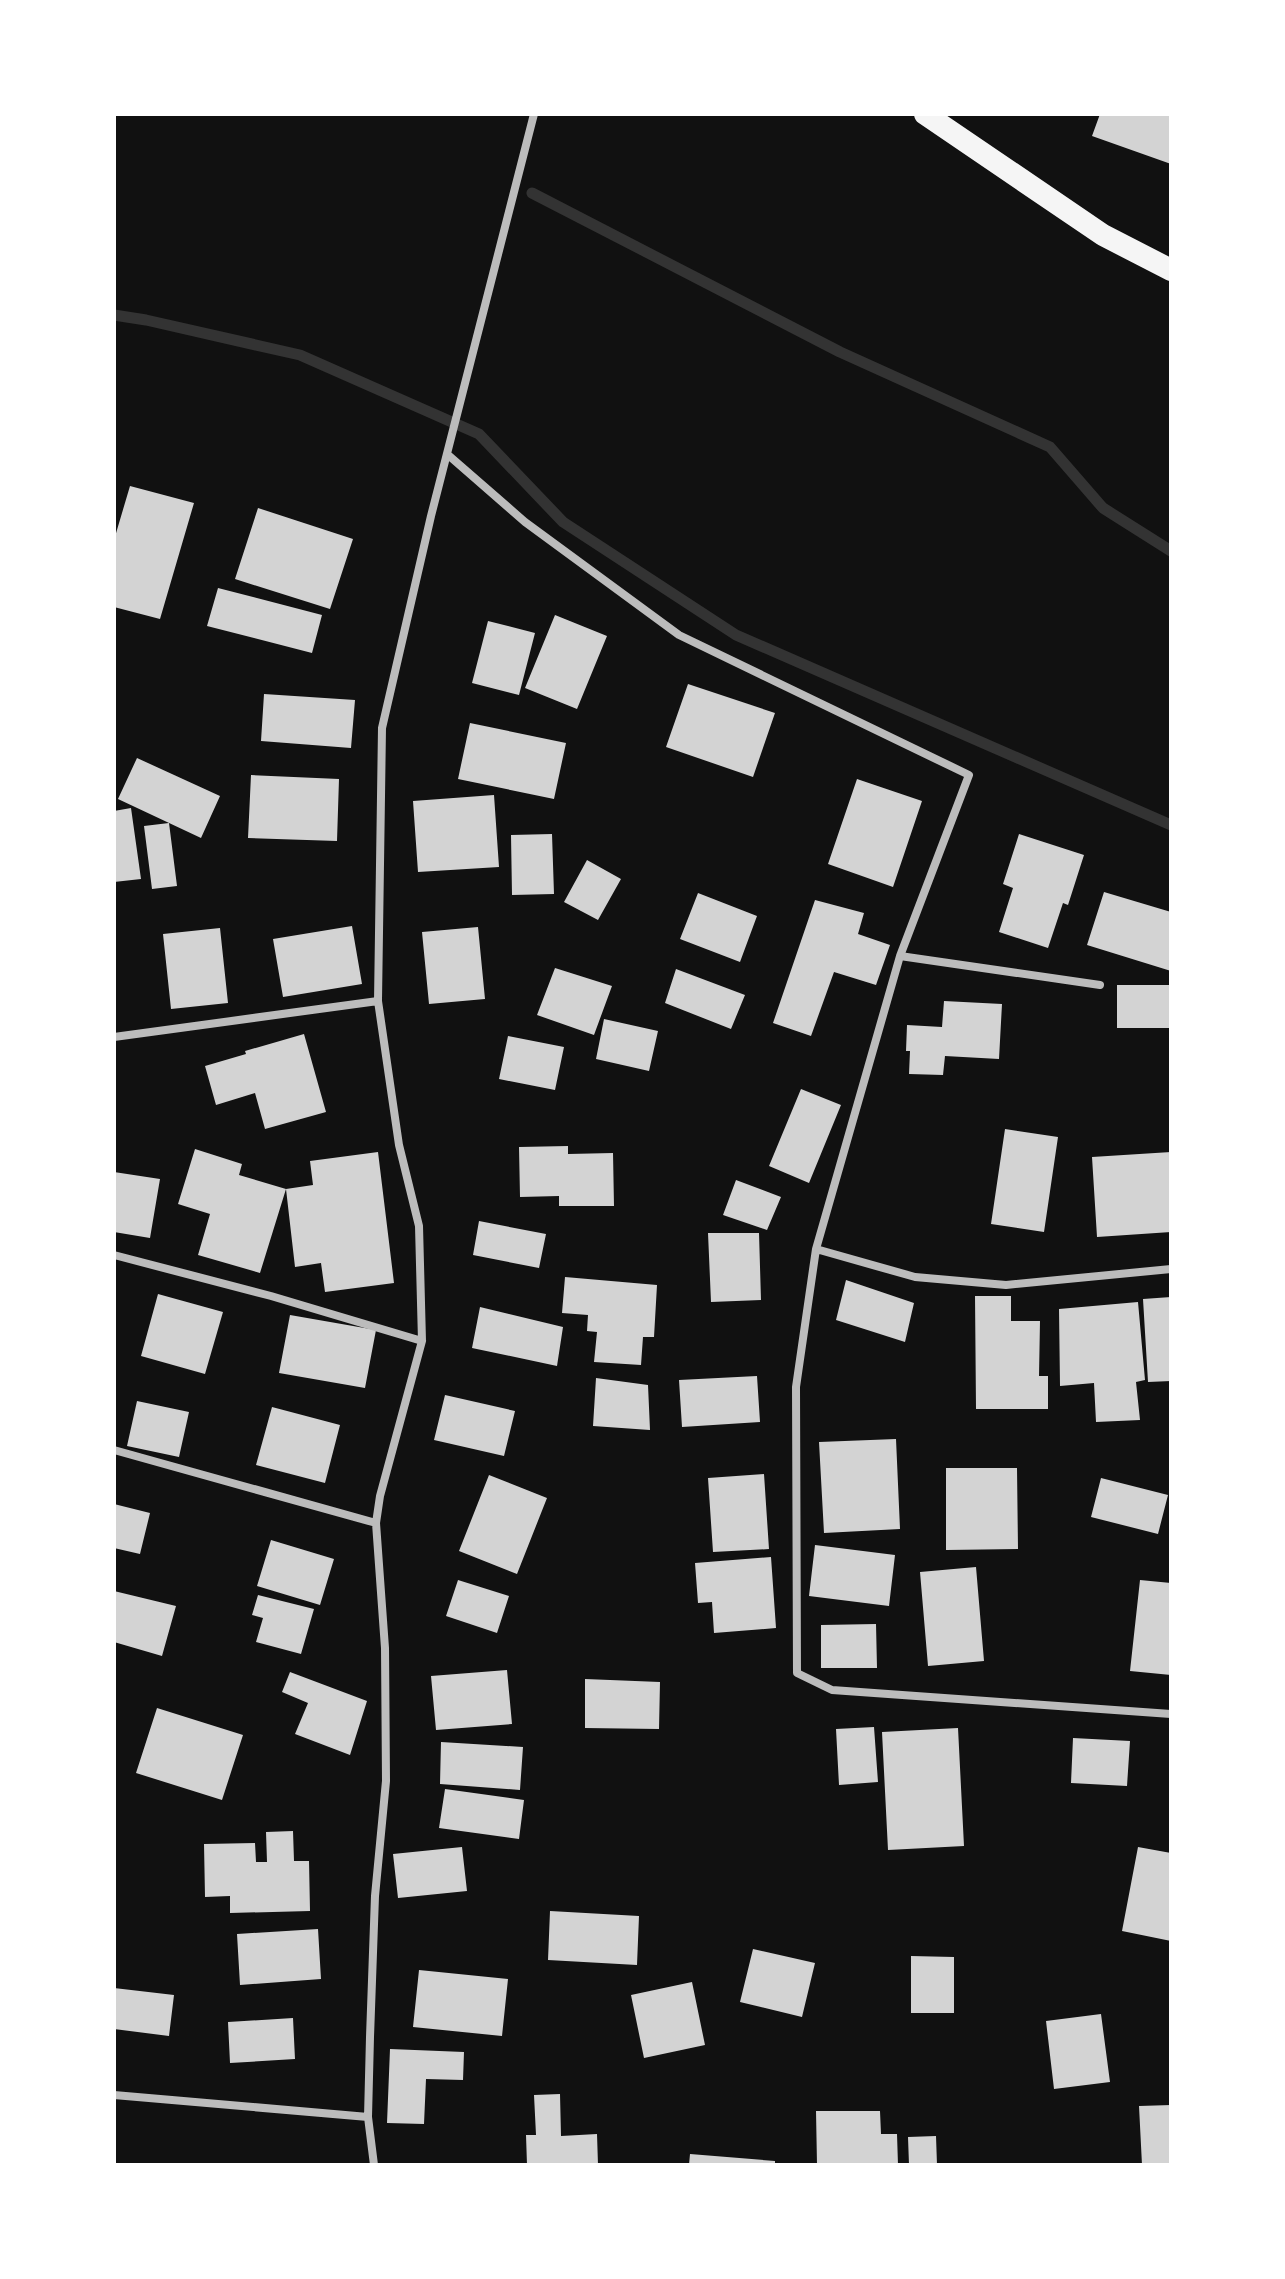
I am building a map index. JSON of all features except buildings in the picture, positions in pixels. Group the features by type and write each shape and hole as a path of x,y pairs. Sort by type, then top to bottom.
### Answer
{"highway":[{"path":"925,114 1103,235 1171,270"}],"street":[{"path":"374,2165 368,2117 375,1896 386,1781 385,1648 376,1523 380,1496 422,1341 419,1226 399,1145 378,1001 382,728 447,454 534,114"},
{"path":"447,454 525,522 679,635 969,775 900,956 816,1249 796,1387 797,1673 832,1690 1171,1714"},
{"path":"900,956 1100,985"},
{"path":"114,1037 378,1001"},
{"path":"816,1249 915,1277 1006,1285 1171,1269"},
{"path":"114,1255 271,1296 422,1341"},
{"path":"114,1450 376,1523"},
{"path":"114,2095 368,2117"}],"waterway":[{"path":"532,193 840,352 1050,447 1103,508 1171,551"},
{"path":"114,315 300,355 479,434 563,522 736,635 1171,825"}]}
